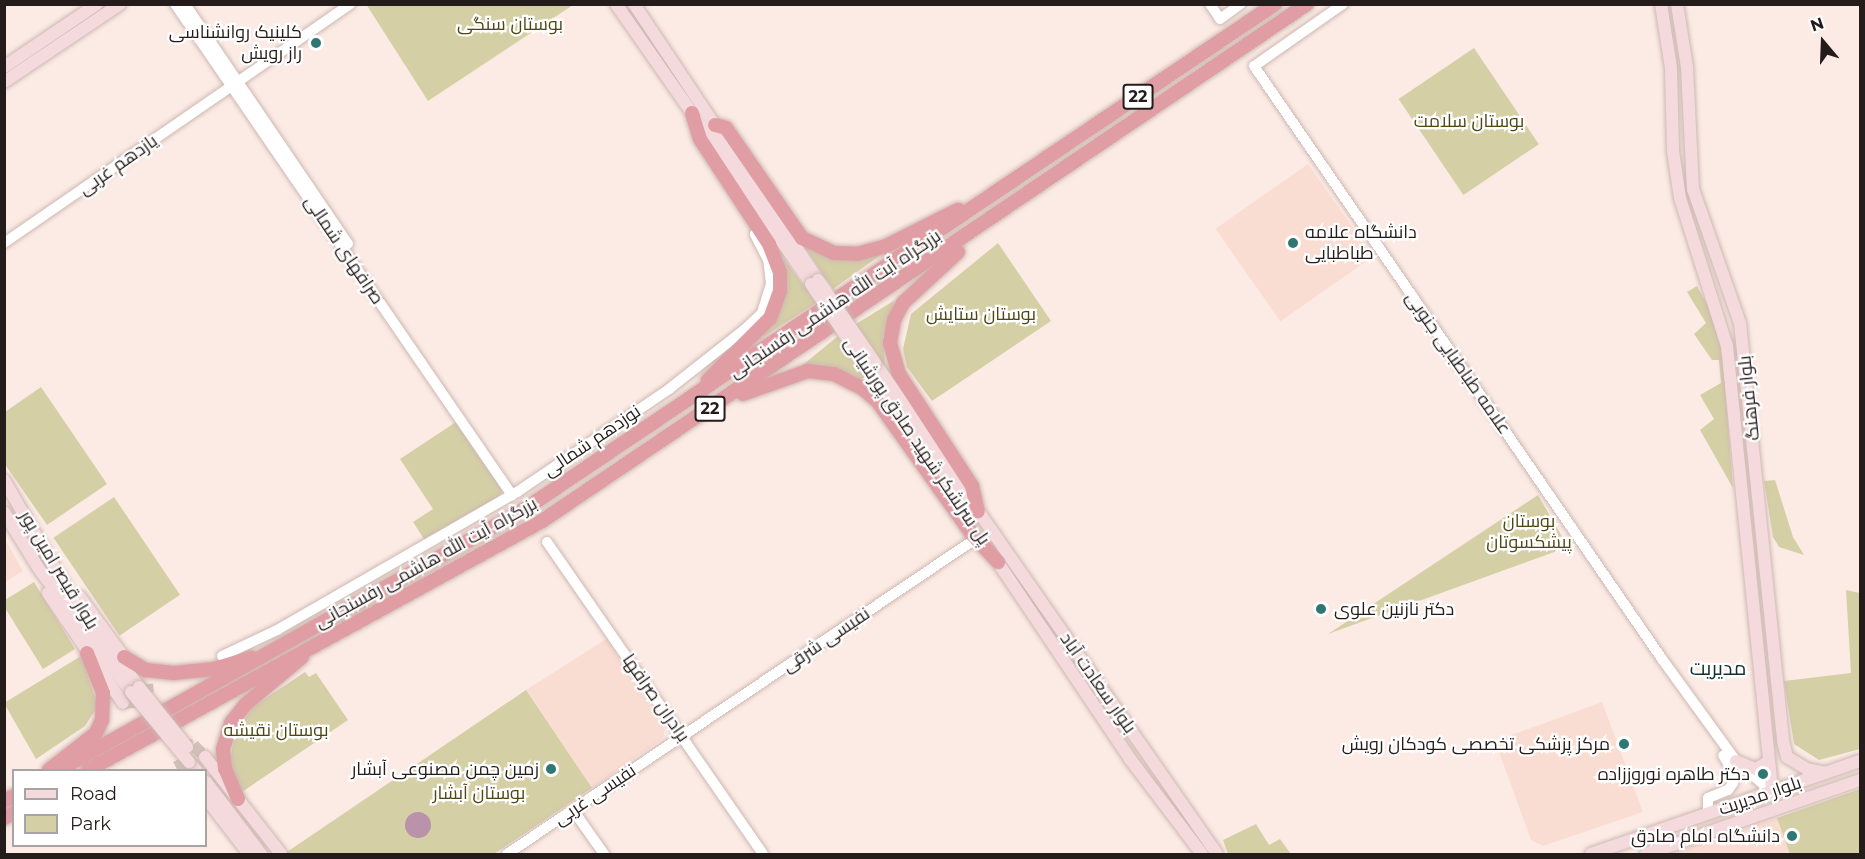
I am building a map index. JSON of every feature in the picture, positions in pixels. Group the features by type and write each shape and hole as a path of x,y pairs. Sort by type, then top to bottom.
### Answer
{"highway":[{"name":"بزرگراه آیت الله هاشمی رفسنجانی","path":"63,769 276,651 525,508 684,404 1275,4"},
{"name":"بزرگراه آیت الله هاشمی رفسنجانی","path":"92,769 542,521 992,220 1306,4"},
{"path":"684,404 764,326 776,306 780,282 775,253 700,139 692,113"},
{"path":"715,125 726,128 802,237 834,253 857,254 884,247 1001,190"},
{"path":"978,511 972,486 899,374 890,343 894,320 908,296 992,220"},
{"path":"710,408 808,371 834,374 853,382 878,402 971,533 998,562"},
{"path":"238,799 225,769 223,749 231,723 246,704 283,676 314,645"},
{"path":"124,657 146,670 174,674 214,669 276,651"},
{"path":"51,769 96,733 102,720 102,693 87,653"}],"main road":[{"path":"4,67 97,4"},
{"path":"4,82 120,4"},
{"path":"616,4 692,113"},
{"path":"634,4 715,125"},
{"name":"بلوار فرهنگ","path":"1661,4 1681,207 1711,286 1727,346 1772,792"},
{"name":"بلوار فرهنگ","path":"1677,4 1687,67 1693,189 1740,323 1765,590 1787,757"},
{"name":"پل سرلشکر شهید صادق پورشیانی","path":"692,113 815,282"},
{"name":"پل سرلشکر شهید صادق پورشیانی","path":"715,125 998,562"},
{"name":"پل سرلشکر شهید صادق پورشیانی","path":"872,366 978,511"},
{"name":"بلوار قیصر امین پور","path":"4,480 87,622 139,688"},
{"name":"بلوار سعادت آباد","path":"978,511 1217,855"},
{"name":"بلوار قیصر امین پور","path":"4,512 39,569 139,688"},
{"path":"50,558 124,657 139,688 197,762"},
{"name":"بلوار سعادت آباد","path":"998,562 1159,799 1202,855"},
{"path":"39,569 58,612 123,703"},
{"path":"1736,761 1756,769 1768,762 1777,767 1787,757 1807,769 1826,773"},
{"name":"بلوار مدیریت","path":"1591,855 1860,761"},
{"path":"207,771 238,799 281,855"},
{"path":"207,775 270,855"},
{"name":"بلوار مدیریت","path":"1646,855 1860,780"},
{"path":"207,783 261,855"},
{"path":"1159,799 1171,789"},
{"path":"207,799 249,855"}],"street":[{"name":"صرافهای شمالی","path":"175,4 235,85 515,494"},
{"name":"صرافهای شمالی","path":"185,4 235,85"},
{"name":"یازدهم غربی","path":"4,243 351,4"},
{"path":"1210,4 1220,19 1241,4"},
{"name":"علامه طباطبایی جنوبی","path":"1342,4 1254,66 1662,659 1736,761 1772,792"},
{"name":"نوزدهم شمالی","path":"222,656 277,630 515,494 669,389 762,313 770,295 771,271 762,245 743,216"},
{"name":"برادران صرافها","path":"547,542 763,855"},
{"name":"نفیسی شرقی","path":"683,736 968,544"},
{"name":"علامه طباطبایی جنوبی","path":"1662,659 1734,774 1728,790 1708,798 1708,814"},
{"name":"نفیسی غربی","path":"507,855 683,736"},
{"path":"573,810 604,855"}],"shaded area":[{"name":"دانشگاه علامه طباطبایی","path":"1308,164 1373,257 1280,321 1215,229"},
{"path":"5,539 23,571 4,582"},
{"path":"606,639 665,730 663,738 592,788 526,690"},
{"path":"1602,702 1643,812 1543,846 1531,840 1495,741"},
{"name":"دانشگاه امام صادق","path":"1860,789 1860,854 1669,854 1777,818"},
{"path":"418,812 427,816 431,825 427,834 418,838 409,834 405,825 409,816"}],"green space":[{"name":"بوستان سنگی","path":"366,4 573,4 573,5 428,101"},
{"name":"بوستان سلامت","path":"1474,48 1539,144 1463,195 1399,99"},
{"path":"802,243 882,254 833,289"},
{"name":"بوستان ستایش","path":"998,243 1051,321 932,401 907,367 903,349 911,314"},
{"path":"784,259 816,303 763,337 781,262"},
{"path":"1697,286 1715,318 1723,358 1733,488 1700,430 1714,419 1700,395 1721,383 1719,360 1712,360 1694,334 1706,323 1687,292"},
{"path":"895,300 883,336 885,366 856,324"},
{"path":"838,336 872,390 799,368"},
{"path":"41,387 107,484 47,525 4,463 5,412"},
{"path":"456,422 502,490 499,497 426,542 413,522 433,509 400,459"},
{"path":"1775,480 1793,537 1804,555 1779,547 1773,537 1764,481"},
{"name":"بوستان پیشکسوتان","path":"1538,495 1568,547 1328,634"},
{"path":"114,497 180,595 119,636 53,538"},
{"path":"34,582 75,649 43,669 5,608 5,600"},
{"path":"1846,590 1860,593 1860,749 1819,760 1794,744 1784,681 1851,673"},
{"path":"81,656 96,700 96,709 85,726 36,759 4,703"},
{"name":"بوستان نقیشه","path":"305,672 309,677 316,673 348,720 242,792 230,761 235,732 254,706"},
{"name":"بوستان آبشار","path":"526,690 592,788 494,854 284,854"},
{"name":"دانشگاه امام صادق","path":"1860,789 1860,854 1790,854 1777,818"},
{"path":"1256,824 1269,845 1280,839 1291,854 1228,854 1223,840"}],"tunnel":[{"path":"123,703 142,701 148,693 147,684"},
{"path":"184,769 176,754 183,746 193,745 205,757"}],"place":[{"name":"کلینیک روانشناسی راز رویش","path":"316,43"},
{"name":"دانشگاه علامه طباطبایی","path":"1293,243"},
{"name":"دکتر نازنین علوی","path":"1321,609"},
{"name":"مرکز پزشکی تخصصی کودکان رویش","path":"1624,744"},
{"name":"زمین چمن مصنوعی آبشار","path":"551,769"},
{"name":"دکتر طاهره نوروززاده","path":"1763,774"},
{"name":"دانشگاه امام صادق","path":"1792,836"}],"district":[{"name":"مدیریت","path":"1718,668"}]}
